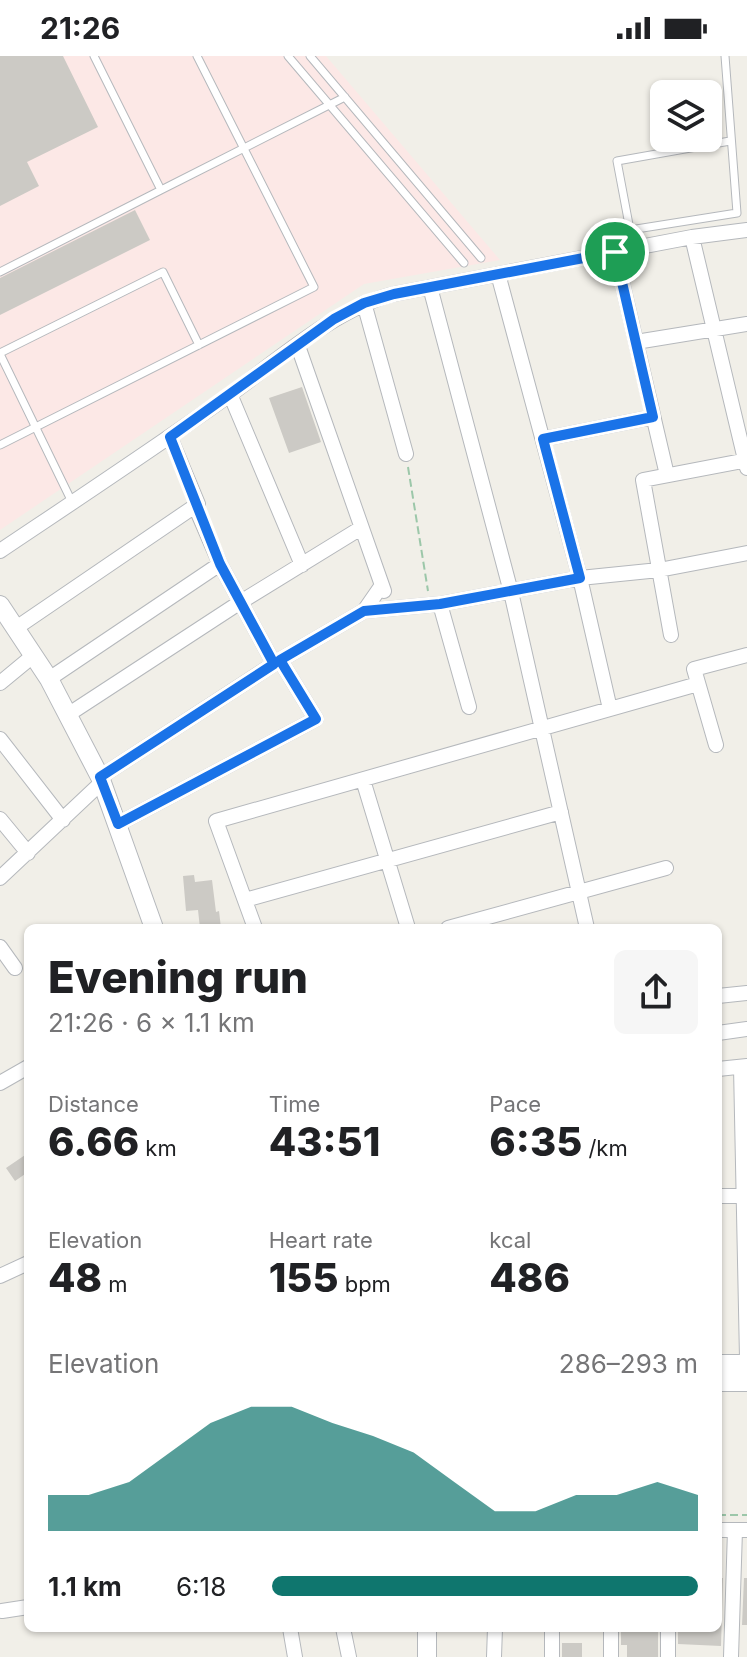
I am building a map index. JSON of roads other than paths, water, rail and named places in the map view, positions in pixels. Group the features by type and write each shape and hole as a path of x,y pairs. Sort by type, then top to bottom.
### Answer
{"street":[{"path":"0,551 170,437 334,319 364,303 430,287 692,237 747,230"},
{"path":"671,635 643,480 746,463 692,237"},
{"path":"615,252 667,475"},
{"path":"498,274 580,578 610,709"},
{"path":"430,287 511,592 586,924"},
{"path":"364,303 406,454"},
{"path":"636,342 747,324"},
{"path":"298,346 391,608"},
{"path":"230,394 302,565"},
{"path":"543,439 653,417"},
{"path":"16,628 198,504 170,437"},
{"path":"118,824 316,719 239,603 195,506"},
{"path":"69,714 361,528"},
{"path":"0,878 63,820 101,779 277,662 364,611 435,604 580,578 659,570 747,553"},
{"path":"49,679 220,564"},
{"path":"364,611 382,585"},
{"path":"435,604 469,707"},
{"path":"0,605 49,679 101,779 153,924"},
{"path":"0,683 34,655"},
{"path":"716,745 694,669 747,655"},
{"path":"254,924 216,821 698,684"},
{"path":"0,739 63,820"},
{"path":"363,780 407,924"},
{"path":"245,900 561,812"},
{"path":"0,819 28,853"},
{"path":"463,924 666,868"},
{"path":"0,947 15,968"},
{"path":"722,996 747,993"},
{"path":"722,1032 747,1029"},
{"path":"722,1069 744,1067 747,1361 722,1364"},
{"path":"0,1083 24,1069"},
{"path":"722,1196 745,1196"},
{"path":"0,1276 24,1270"},
{"path":"722,1382 747,1382"},
{"path":"731,1657 741,1530"},
{"path":"2,1611 24,1608"},
{"path":"291,1632 295,1657"},
{"path":"344,1632 349,1657"},
{"path":"420,1657 427,1656 427,1632"},
{"path":"494,1657 495,1632"},
{"path":"552,1632 552,1657"},
{"path":"611,1632 611,1657"},
{"path":"668,1632 668,1657"}],"lane":[{"path":"94,56 161,190"},
{"path":"0,445 314,287 197,56"},
{"path":"288,56 464,263"},
{"path":"310,56 481,258"},
{"path":"725,56 737,213 630,230 617,161 730,141"},
{"path":"0,272 345,97"},
{"path":"72,502 0,354 163,272 199,345"}]}
